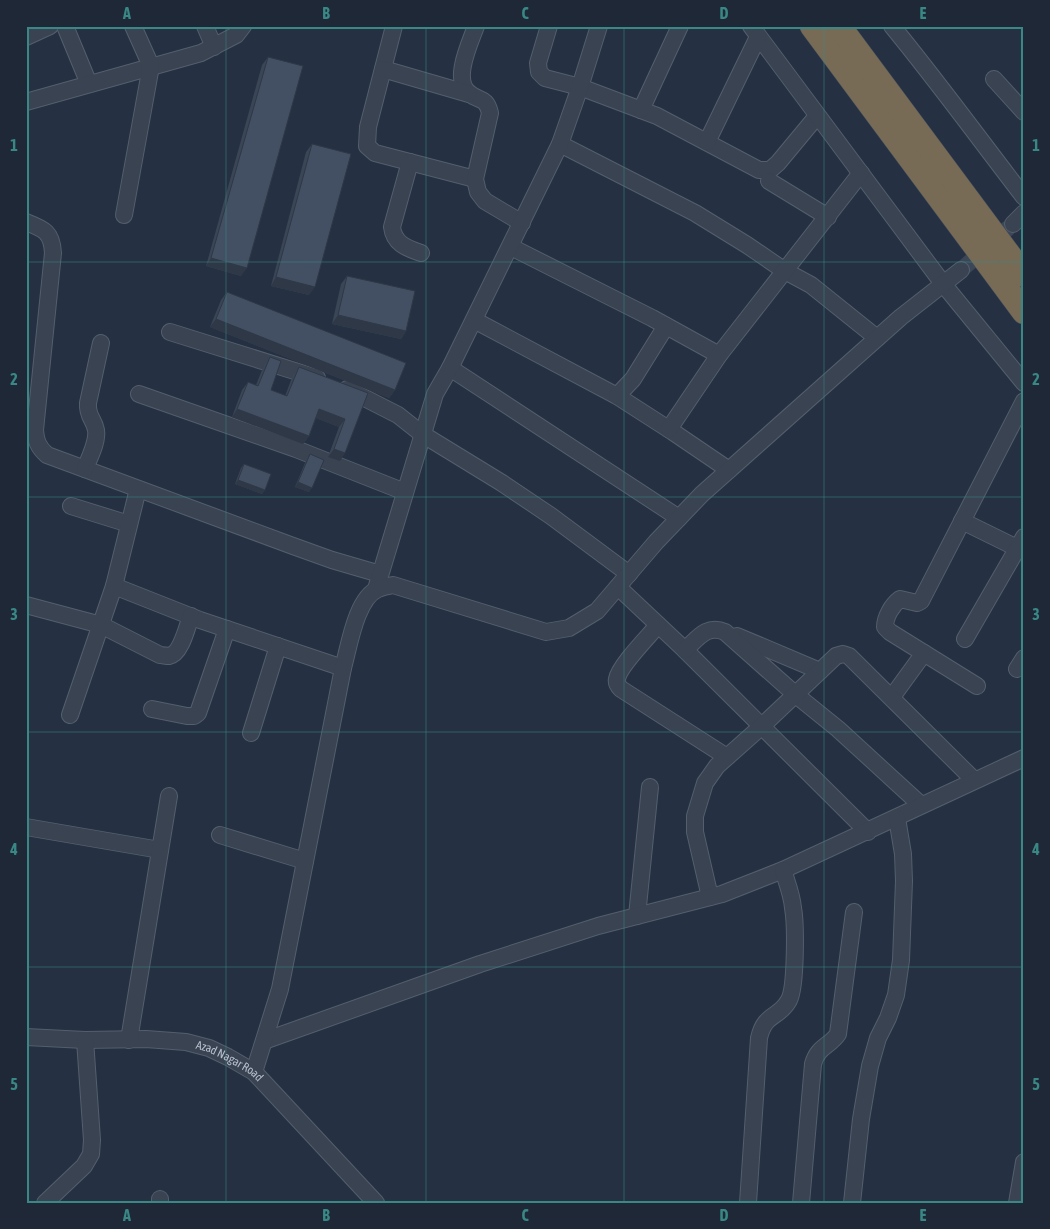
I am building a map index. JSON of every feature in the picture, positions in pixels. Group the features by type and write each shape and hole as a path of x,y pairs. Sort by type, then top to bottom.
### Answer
{"highway":[{"path":"812,26 1024,312"},
{"path":"839,26 1024,275"}],"street":[{"path":"26,37 50,26"},
{"path":"65,26 89,84"},
{"path":"124,215 151,66 133,26"},
{"path":"205,26 214,47"},
{"path":"28,98 89,84 200,53 236,35 243,26"},
{"path":"394,26 368,127 368,146 376,152 475,179"},
{"path":"469,94 463,87 461,79 462,67 476,26"},
{"path":"549,26 538,64 539,72 545,78 580,87 641,110 759,170 770,170 778,163 818,116"},
{"path":"254,1072 280,989 343,668 357,616 378,582 435,394 474,320 560,144 599,26"},
{"path":"641,110 680,26"},
{"path":"892,26 1024,197"},
{"path":"707,142 755,32 944,285 1024,383"},
{"path":"383,69 469,94 483,100 488,105 490,113 475,179 478,192 485,201 522,223"},
{"path":"994,79 1021,103"},
{"path":"560,144 695,213 785,271 811,285 877,338"},
{"path":"410,162 392,227 397,241 404,247 422,253"},
{"path":"669,429 719,355 860,173"},
{"path":"769,181 828,216"},
{"path":"26,222 48,233 53,242 54,253 34,430 39,448 47,454 85,469 332,560 378,582 546,632 569,628 597,611 702,494 877,338 962,270"},
{"path":"510,247 719,355"},
{"path":"474,320 617,396 729,470"},
{"path":"617,396 633,380 666,326"},
{"path":"170,332 333,383 398,415 422,434 551,516 629,574"},
{"path":"85,469 96,439 96,431 87,411 101,343"},
{"path":"450,368 679,518"},
{"path":"139,394 296,449 405,492"},
{"path":"977,686 890,632 885,627 885,621 896,602 900,599 917,604 921,601 1024,401"},
{"path":"70,715 114,586 138,489"},
{"path":"71,506 129,524"},
{"path":"962,521 1021,543 965,639"},
{"path":"114,586 227,629 343,668"},
{"path":"618,587 685,650 868,832"},
{"path":"26,605 101,626 160,655 170,656 179,648 191,616"},
{"path":"658,625 622,668 617,677 617,684 621,689 726,757"},
{"path":"685,650 709,630 716,628 820,671"},
{"path":"152,709 187,716 194,716 198,713 227,629"},
{"path":"725,632 796,695 838,729 921,805"},
{"path":"251,733 278,646"},
{"path":"892,697 924,653"},
{"path":"710,897 695,832 699,799 705,783 726,757 796,695 836,656 843,654 849,656 974,780"},
{"path":"264,1041 480,964 598,926 710,897 783,870 1024,758"},
{"path":"637,916 650,787"},
{"path":"129,1040 168,796"},
{"path":"852,1203 861,1120 870,1066 878,1038 888,1018 896,995 901,960 904,881 903,854 897,818"},
{"path":"26,827 160,850"},
{"path":"220,835 305,861"},
{"path":"748,1203 761,1028 767,1020 783,1009 790,999 793,986 794,910 783,870"},
{"path":"801,1203 813,1064 816,1055 822,1047 833,1041 838,1034 854,912"},
{"name":"Azad Nagar Road","path":"26,1037 186,1042 209,1048 254,1072 376,1203"},
{"path":"45,1203 84,1166 90,1154 92,1140 85,1040"},
{"path":"1017,1203 1024,1162"}],"building":[{"path":"268,57 303,66 247,268 211,258"},
{"path":"312,144 351,154 315,287 276,277"},
{"path":"347,276 415,291 406,331 338,315"},
{"path":"227,292 406,363 395,390 216,319"},
{"path":"270,357 281,361 271,390 287,396 299,367 368,393 345,453 334,449 345,419 319,409 309,436 237,409 248,382 258,386"},
{"path":"310,454 324,460 312,488 298,482"},
{"path":"244,464 271,474 265,490 238,480"}],"tunnel":[{"path":"961,270 1013,224"}]}
